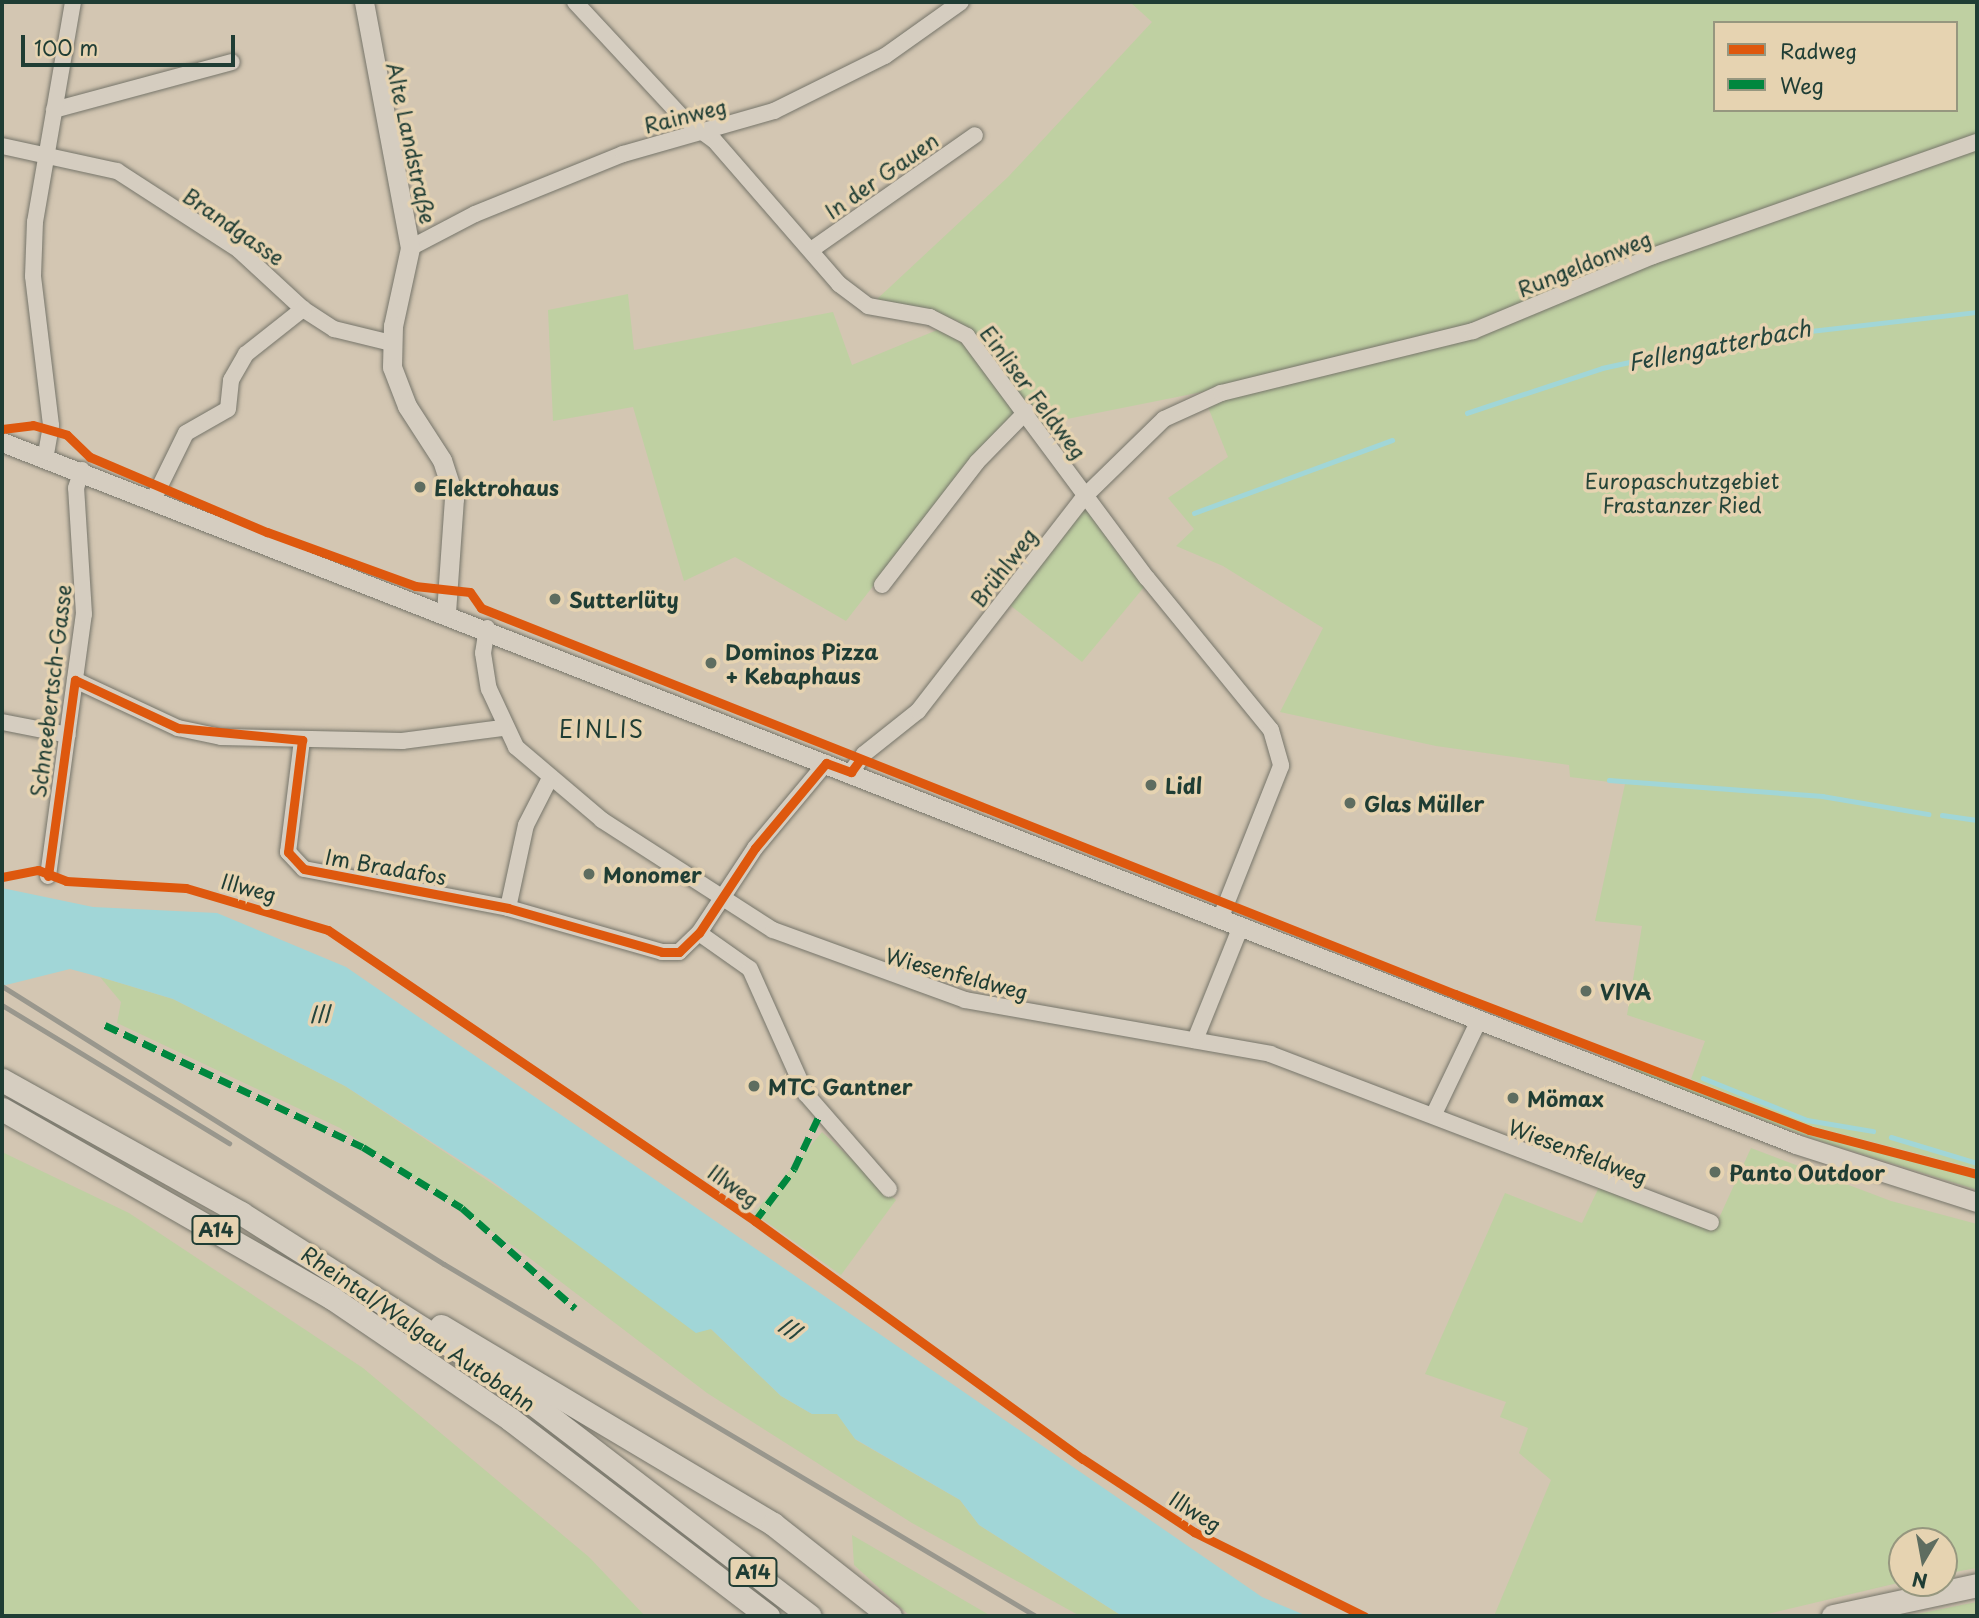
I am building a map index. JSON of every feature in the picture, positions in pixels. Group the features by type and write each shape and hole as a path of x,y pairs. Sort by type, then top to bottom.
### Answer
{"highway":[{"name":"Rheintal/Walgau Autobahn","path":"2,1080 241,1213 493,1373 810,1616"},
{"name":"Rheintal/Walgau Autobahn","path":"2,1109 320,1291 425,1361 628,1506 768,1616"},
{"path":"383,1301 470,1339 773,1524 890,1616"},
{"path":"1833,1616 1977,1585"}],"main road":[{"name":"Alte Landstraße","path":"364,2 410,248 391,343 397,386 442,460 454,498 446,612"},
{"path":"2,442 46,454 1796,1144 1977,1202"}],"street":[{"path":"46,454 51,425 33,276 47,151 73,2"},
{"name":"Einliser Feldweg","path":"575,2 701,130 839,284 868,306 930,317 967,336 1027,411 1085,496 1279,746 1281,766 1221,917"},
{"name":"Rainweg","path":"410,248 519,195 701,130 731,126 815,91 885,56 961,2"},
{"path":"54,110 232,62"},
{"name":"In der Gauen","path":"811,250 975,135"},
{"name":"Rungeldonweg","path":"1200,399 1473,331 1653,256 1977,142"},
{"name":"Brandgasse","path":"2,146 47,151 117,171 239,250 303,309 334,329 391,343"},
{"path":"155,498 186,433 228,409 231,380 246,354 303,309"},
{"name":"Brühlweg","path":"851,772 864,754 918,711 1085,496 1144,433 1200,399"},
{"path":"882,585 977,463 1027,411"},
{"name":"Schneebertsch-Gasse","path":"48,876 85,614 76,488 82,470"},
{"name":"Wiesenfeldweg","path":"487,628 483,660 502,728 549,780 722,902 812,948 965,1000 1270,1054 1434,1114 1711,1222"},
{"path":"75,680 178,728 302,740 402,741 502,728"},
{"path":"2,722 68,735"},
{"name":"Im Bradafos","path":"302,740 288,852 304,869 508,908 662,952 679,951 699,933 722,902"},
{"path":"722,902 755,848 826,763"},
{"path":"508,908 526,825 549,780"},
{"path":"1195,1040 1241,926"},
{"path":"699,933 750,969 820,1114 889,1189"},
{"path":"1434,1114 1479,1020"}],"green space":[{"name":"Europaschutzgebiet Frastanzer Ried","path":"1130,2 1977,2 1977,1169 1807,1125 1691,1079 1705,1041 1627,1015 1642,926 1595,921 1625,784 1570,777 1569,765 1436,746 1280,712 1323,628 1223,566 1176,546 1194,529 1168,498 1228,457 1202,392 1042,424 1027,404 974,456 846,621 735,557 684,581 633,407 553,421 548,310 628,294 634,350 833,312 852,365 959,321 875,301 1008,177 1152,22"},
{"path":"1084,484 1154,575 1082,662 1001,598"},
{"path":"100,977 173,999 345,1086 710,1328 781,1396 812,1414 837,1413 856,1440 960,1500 979,1525 1122,1616 1080,1616 912,1523 707,1393 519,1250 340,1128 117,1023 121,1002"},
{"path":"1633,1064 1814,1135 1977,1178 1977,1190 1814,1139 1635,1072"},
{"path":"822,1132 896,1200 841,1275 754,1213"},
{"path":"1751,1148 1891,1201 1977,1224 1977,1568 1958,1571 1958,1527 1888,1527 1888,1585 1759,1616 1494,1616 1551,1480 1519,1453 1528,1428 1500,1417 1506,1402 1425,1374 1505,1193 1582,1223 1599,1187 1714,1229"},
{"path":"2,1152 129,1213 363,1368 589,1557 645,1616 2,1616"},
{"path":"852,1535 991,1616 910,1616 854,1565"},
{"path":"1977,1602 1977,1616 1908,1616 1961,1605"}],"water":[{"name":"Ill","path":"2,888 93,907 217,913 346,967 1262,1597 1307,1616 1122,1616 979,1525 960,1500 855,1439 837,1414 812,1414 781,1396 711,1329 696,1333 489,1179 345,1086 173,999 100,977 70,969 2,986"}],"waterway":[{"name":"Fellengatterbach","path":"1467,413 1602,368 1731,340 1977,312"},
{"name":"Fellengatterbach","path":"1194,513 1392,440"},
{"path":"1609,780 1822,796 1928,814"},
{"path":"1942,815 1977,820"},
{"path":"1703,1078 1807,1120 1873,1131"},
{"path":"1891,1137 1977,1163"}],"railway":[{"path":"2,986 444,1264 1036,1616"},
{"path":"2,1005 229,1143"}],"marked path":[{"path":"105,1025 363,1147 462,1208 575,1308"},
{"path":"755,1221 794,1169 820,1114"}],"cycle path":[{"path":"2,429 33,425 67,435 90,457 267,532 415,586 470,592 481,608 1455,994 1809,1130 1977,1174"},
{"path":"48,876 75,680 178,728 302,740 288,852 304,869 508,908 662,952 679,952 699,933 755,848 826,763 851,772 859,761"},
{"name":"Illweg","path":"2,877 38,870 66,881 186,888 328,930 755,1221 1083,1459 1194,1532 1364,1616"}],"place":[{"name":"Elektrohaus","path":"420,487"},
{"name":"Sutterlüty","path":"555,599"},
{"name":"Dominos Pizza + Kebaphaus","path":"711,663"},
{"name":"Lidl","path":"1151,785"},
{"name":"Glas Müller","path":"1350,803"},
{"name":"Monomer","path":"589,874"},
{"name":"VIVA","path":"1586,991"},
{"name":"MTC Gantner","path":"754,1086"},
{"name":"Mömax","path":"1513,1098"},
{"name":"Panto Outdoor","path":"1715,1172"}],"district":[{"name":"EINLIS","path":"602,729"}]}
